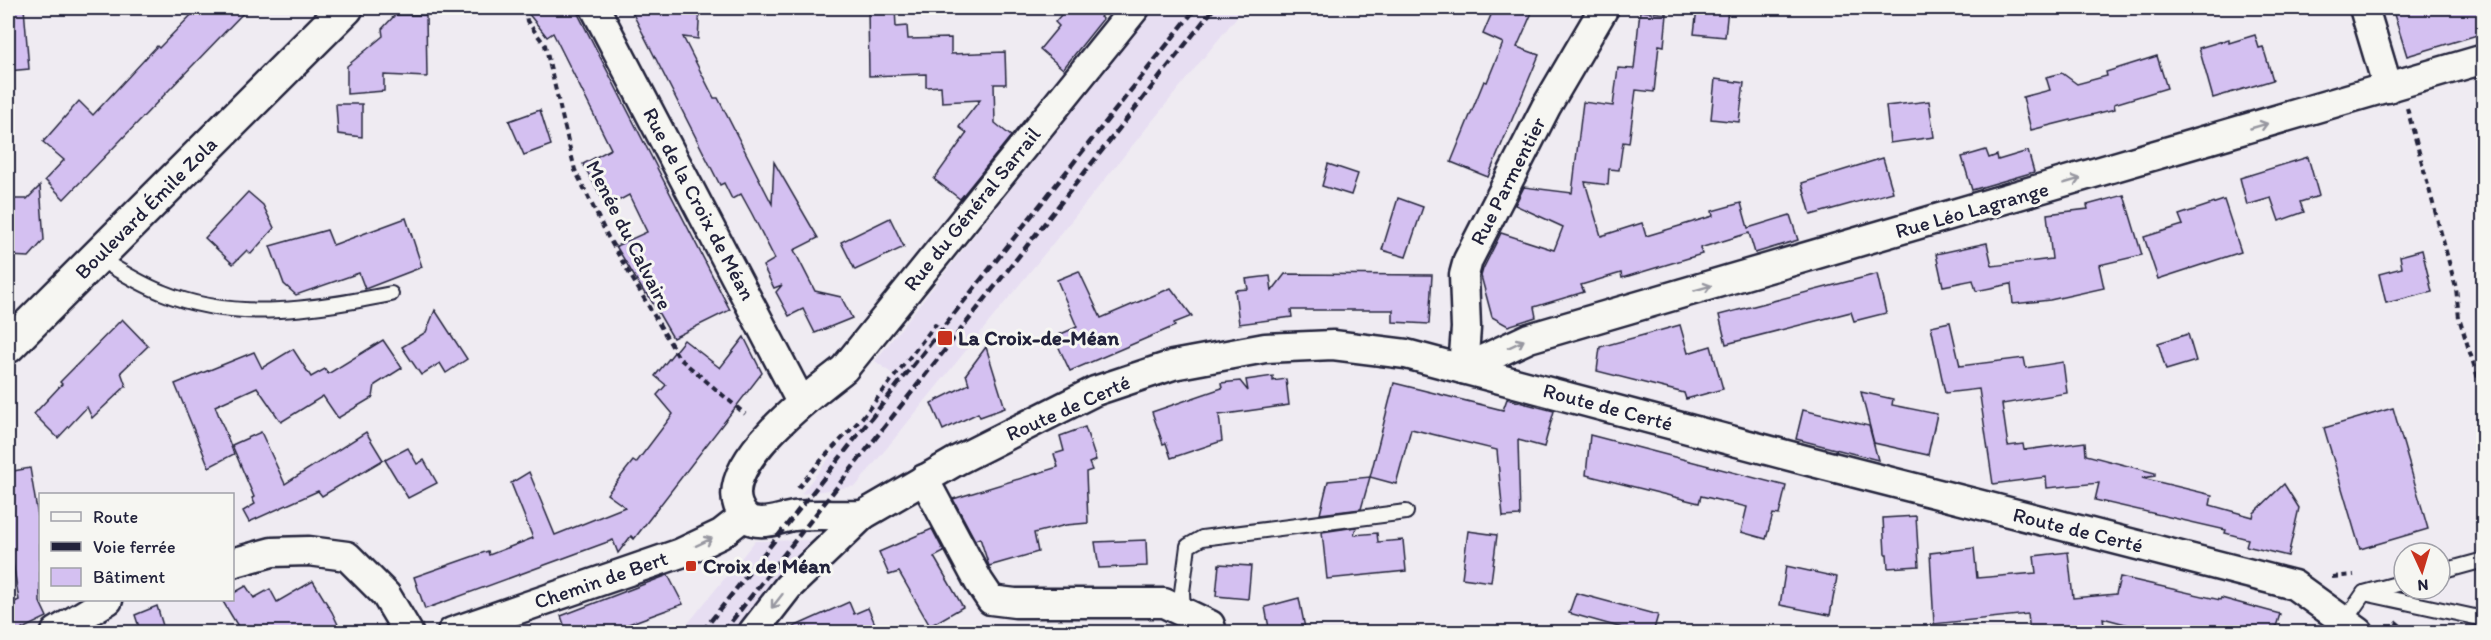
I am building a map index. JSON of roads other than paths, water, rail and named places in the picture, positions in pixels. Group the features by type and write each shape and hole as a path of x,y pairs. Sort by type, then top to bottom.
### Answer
{"main road":[{"name":"Boulevard Émile Zola","path":"8,346 346,8"}],"street":[{"name":"Rue de la Croix de Méan","path":"595,8 801,402"},
{"name":"Rue du Général Sarrail","path":"744,516 737,503 736,489 743,469 769,434 801,402 844,369 1136,8"},
{"name":"Rue Parmentier","path":"1463,369 1466,328 1464,275 1468,260 1546,107 1604,8"},
{"path":"2364,8 2394,86"},
{"name":"Rue Léo Lagrange","path":"1463,369 1529,338 2484,59"},
{"name":"Route de Certé","path":"753,633 789,587 863,515 924,479 1095,391 1173,364 1265,348 1333,345 1406,354 1820,464 2294,585 2347,629"},
{"path":"924,479 991,600 1015,603 1164,603 1210,625 1212,633"},
{"path":"744,516 752,521 765,522 794,516 863,515"},
{"name":"Chemin de Bert","path":"452,633 681,553 721,534 744,516"},
{"path":"234,562 272,552 309,551 347,556 386,595 408,633"},
{"path":"56,633 106,601"}],"lane":[{"path":"96,257 161,292 207,306 261,312 308,310 391,294"},
{"path":"1183,612 1182,592 1188,546 1202,538 1406,512"},
{"path":"2452,569 2484,560"},
{"path":"2347,629 2364,593 2392,585"},
{"path":"2364,593 2484,619"}],"railway":[{"path":"702,632 1196,8"},
{"path":"723,632 1214,8"}],"place":[{"name":"La Croix-de-Méan","path":"945,338"},
{"name":"Croix de Méan","path":"691,566"}]}
